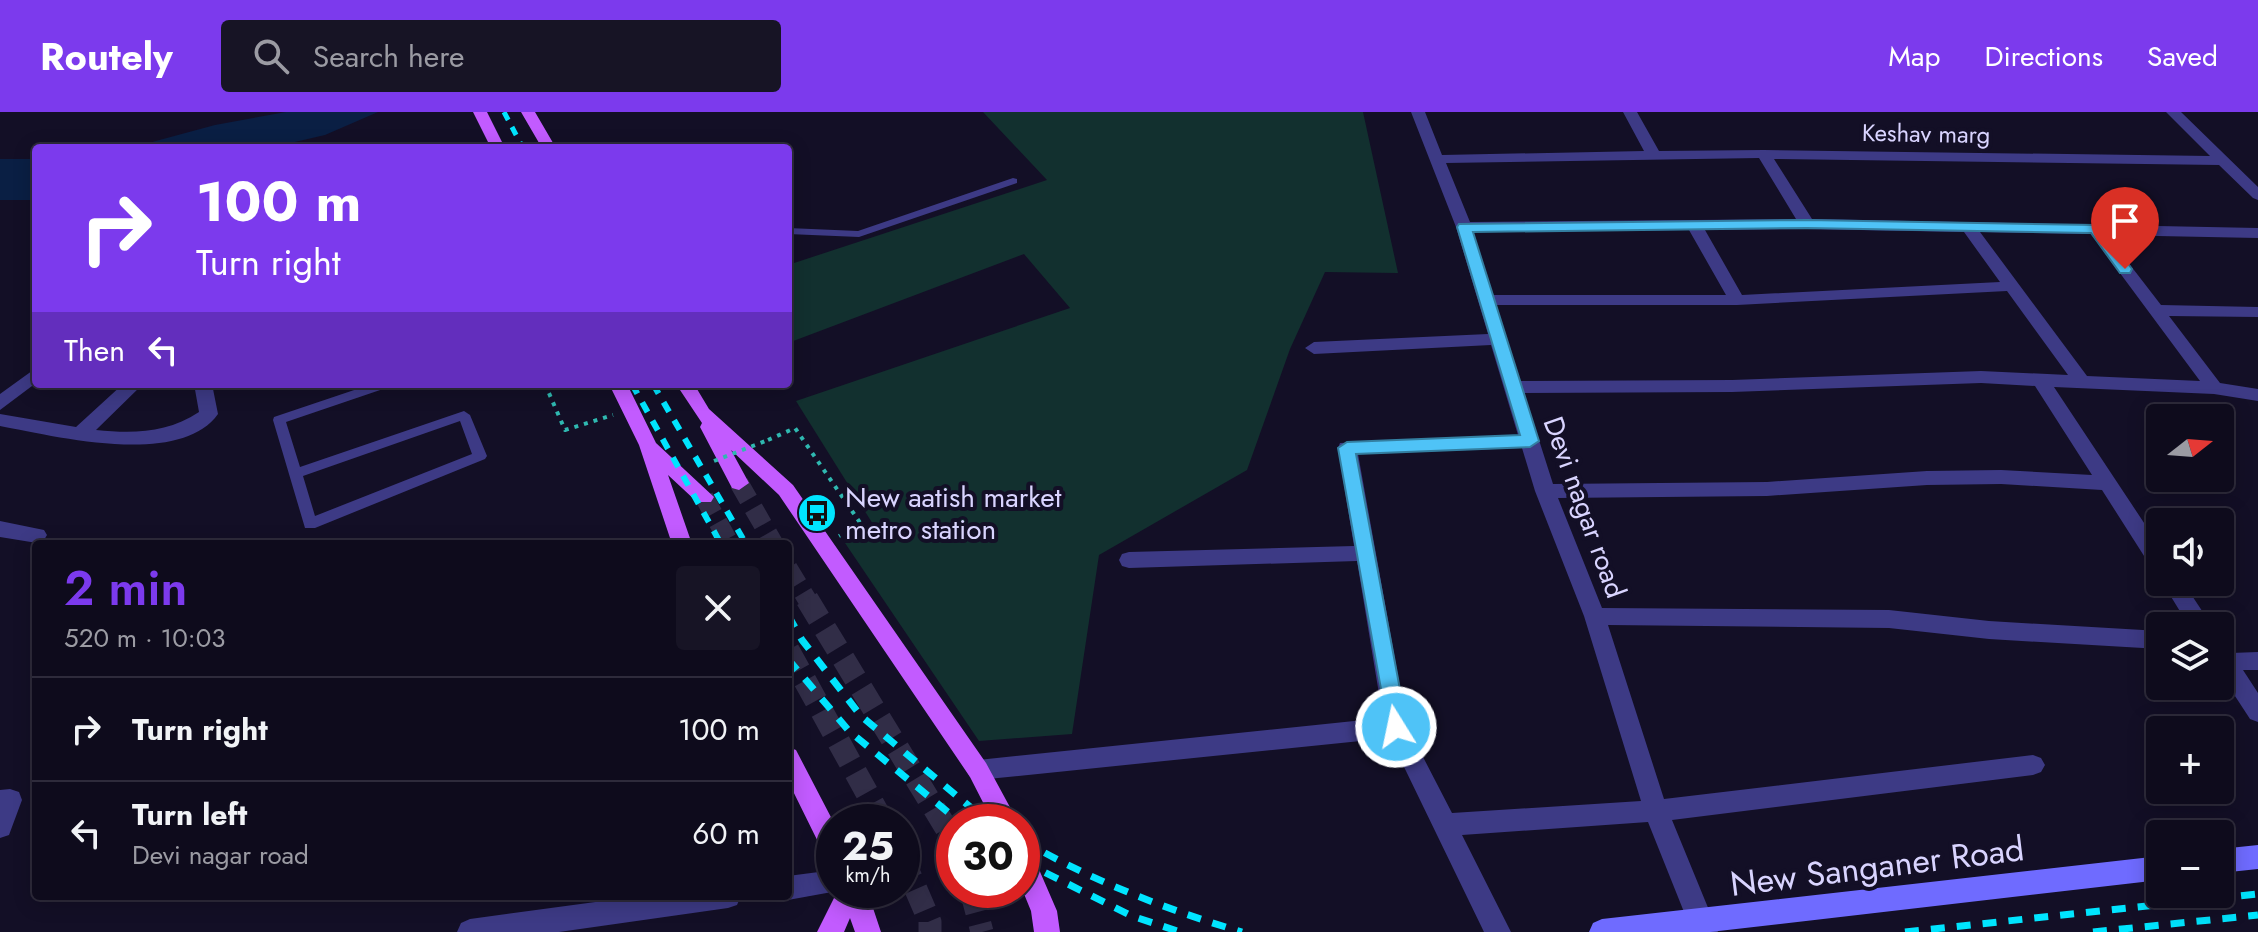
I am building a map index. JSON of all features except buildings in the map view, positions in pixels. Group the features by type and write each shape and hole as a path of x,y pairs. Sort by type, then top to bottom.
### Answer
{"main road":[{"path":"480,112 496,144"},
{"path":"528,112 547,144"},
{"path":"620,388 648,445 681,540"},
{"path":"687,388 739,483"},
{"path":"702,413 786,490 978,770 996,804"},
{"path":"648,445 704,497"},
{"path":"792,765 816,812"},
{"path":"2234,860 2258,857"},
{"name":"New Sanganer Road","path":"1602,932 1702,926 2146,870"},
{"path":"1040,902 1047,932"},
{"path":"830,932 843,908"},
{"path":"859,908 868,932"}],"street":[{"name":"Devi nagar road","path":"1418,112 1464,227 1545,491 1595,616 1656,811 1702,926"},
{"path":"1630,112 1653,154"},
{"path":"2173,112 2258,195"},
{"name":"Keshav marg","path":"1437,159 1764,154 2223,161"},
{"path":"1764,154 1807,224"},
{"path":"1967,225 2082,382"},
{"path":"1464,227 1967,225 2258,233"},
{"path":"1695,226 1737,300"},
{"path":"2095,229 2214,388"},
{"path":"1486,300 1737,300 2012,286"},
{"path":"2155,310 2258,312"},
{"path":"1314,348 1498,339"},
{"path":"0,404 32,377"},
{"path":"1513,387 1732,386 1981,377 2214,388 2258,395"},
{"path":"2040,379 2146,542"},
{"path":"81,433 130,388"},
{"path":"0,420 81,433 146,439 196,426 209,414 204,388"},
{"path":"1498,932 1396,727 1347,448 1530,441"},
{"path":"1545,491 1767,489 1927,478 2001,477 2108,483"},
{"path":"0,529 37,535"},
{"path":"1129,560 1365,553"},
{"path":"1595,616 1889,619 1989,630 2146,639"},
{"path":"2234,659 2258,661"},
{"path":"2234,676 2258,712"},
{"path":"978,770 1396,727"},
{"path":"1444,825 1656,811 2033,765"},
{"path":"0,801 10,800 0,827"},
{"path":"792,887 816,884"},
{"path":"470,932 699,900"}],"lane":[{"path":"792,231 859,234 1013,181"},
{"path":"295,474 464,415 480,456 310,524 295,474 279,420 373,388"}],"path":[{"path":"547,388 565,430 632,409"},
{"path":"714,461 795,428 861,524 823,544"}],"green space":[{"path":"983,112 1363,112 1398,273 1325,272 1290,349 1247,470 1099,555 1072,734 979,741 845,543 876,529 796,401 1070,308 1024,254 792,341 792,264 1047,180"}],"water":[{"path":"286,112 378,112 325,135 286,144 145,144 215,125"},
{"path":"0,159 32,159 32,200 0,200"}],"tunnel":[{"path":"739,483 772,540"},
{"path":"704,497 728,540"},
{"path":"792,575 808,601"},
{"path":"807,599 936,811"},
{"path":"792,657 873,804"},
{"path":"920,899 930,922 930,932"},
{"path":"976,908 982,932"}],"railway":[{"path":"504,112 521,144"},
{"path":"634,388 719,540"},
{"path":"655,388 744,540"},
{"path":"792,622 802,640 861,716 967,804"},
{"path":"792,664 849,731 938,804"},
{"path":"1040,850 1129,893 1242,932"},
{"path":"1040,870 1132,916 1180,932"},
{"path":"1905,932 2258,894"},
{"path":"2093,932 2258,915"}],"place":[{"name":"New aatish market metro station","path":"817,513"}],"route":[{"path":"1396,727 1347,448 1530,441 1464,227 1807,224 2095,229 2125,269"}]}
